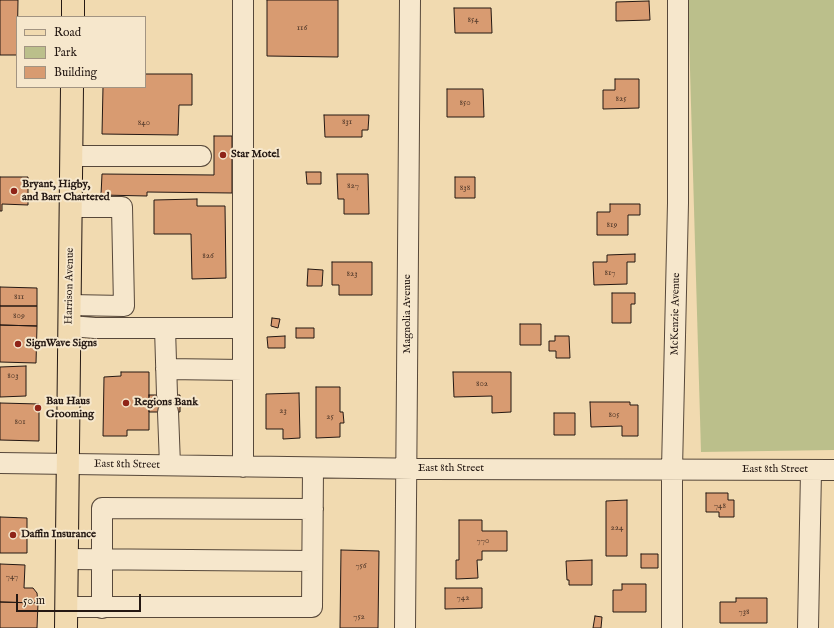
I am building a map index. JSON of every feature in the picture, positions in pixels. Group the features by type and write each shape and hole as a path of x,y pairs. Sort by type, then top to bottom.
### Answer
{"main road":[{"path":"73,0 73,16"},
{"name":"Harrison Avenue","path":"66,618 72,88"}],"street":[{"path":"242,467 243,0"},
{"name":"Magnolia Avenue","path":"405,628 410,0"},
{"name":"McKenzie Avenue","path":"672,628 672,469 678,203 678,0"},
{"path":"72,156 202,156"},
{"path":"70,305 124,306 122,207 71,207"},
{"path":"70,326 95,328 243,328"},
{"path":"165,328 170,465"},
{"path":"166,369 243,370"},
{"name":"East 8th Street","path":"0,463 406,469 834,470"},
{"path":"66,618 102,608 312,607 313,468"},
{"path":"808,628 811,470"},
{"path":"102,608 102,508 313,510"},
{"path":"67,559 312,561"}],"green space":[{"path":"688,0 834,0 834,450 701,452"}],"building":[{"path":"0,0 18,0 18,16 16,16 16,55 0,55"},
{"path":"267,0 338,0 338,57 267,56"},
{"path":"649,1 650,20 616,21 616,2"},
{"path":"454,8 491,8 492,33 455,33"},
{"path":"146,74 192,74 192,105 179,105 178,135 102,134 103,88 146,88"},
{"path":"615,79 639,79 639,108 603,109 603,90 615,90"},
{"path":"447,89 483,89 484,117 447,117"},
{"path":"324,115 369,115 368,130 362,130 362,137 325,137"},
{"name":"Star Motel","path":"214,136 232,136 232,193 147,192 147,196 101,195 102,174 214,175"},
{"path":"306,172 321,172 321,184 307,184"},
{"path":"337,174 368,174 369,214 344,214 344,199 338,199"},
{"name":"Bryant, Higby, and Barr Chartered","path":"0,177 28,177 28,205 2,204 2,211 0,211"},
{"path":"455,177 475,177 475,198 455,198"},
{"path":"197,199 197,206 225,206 226,278 192,279 191,234 154,234 154,200"},
{"path":"610,204 640,204 640,215 628,215 628,235 597,235 597,212 610,212"},
{"path":"635,254 635,262 627,262 627,284 594,285 593,262 607,262 607,255"},
{"path":"332,262 372,262 372,295 339,295 339,285 332,285"},
{"path":"308,269 323,270 322,286 307,286"},
{"path":"0,287 37,288 37,306 0,306"},
{"path":"612,293 635,293 635,304 631,304 631,323 612,323"},
{"path":"0,306 37,306 37,326 0,325"},
{"path":"272,318 280,319 278,328 271,326"},
{"path":"520,324 541,324 541,345 520,345"},
{"name":"SignWave Signs","path":"0,325 37,326 36,363 0,362"},
{"path":"296,328 314,328 314,338 296,338"},
{"path":"285,336 285,348 268,348 267,337"},
{"path":"555,336 569,336 570,358 556,358 556,351 549,351 549,341 555,341"},
{"path":"26,366 26,396 0,397 0,367"},
{"name":"Regions Bank","path":"121,372 149,372 149,430 127,430 127,436 103,436 104,377 121,376"},
{"path":"453,372 511,372 511,412 492,413 492,396 454,397"},
{"path":"316,387 340,387 340,412 343,412 344,423 340,423 340,437 316,438"},
{"path":"299,393 300,438 283,439 283,429 266,429 266,394"},
{"path":"149,395 180,395 180,412 149,412"},
{"path":"590,402 630,402 630,405 638,405 638,436 622,436 622,426 591,427"},
{"path":"0,403 39,404 39,441 0,440"},
{"path":"554,413 575,413 575,435 554,435"},
{"path":"706,493 728,493 728,500 734,500 734,517 719,517 719,512 706,512"},
{"path":"627,500 627,556 606,556 606,501"},
{"name":"Daffin Insurance","path":"0,517 27,518 27,553 0,553"},
{"path":"459,520 482,520 482,531 507,531 507,551 482,551 482,560 477,560 478,578 456,579 456,560 459,560"},
{"path":"341,550 379,551 378,628 340,628"},
{"path":"641,554 658,554 658,568 641,568"},
{"path":"592,560 592,585 569,585 569,580 567,580 566,561"},
{"path":"0,564 25,565 24,588 33,588 37,593 38,603 0,602"},
{"path":"622,584 646,584 646,612 613,612 613,590 622,590"},
{"path":"445,588 482,588 482,608 445,609"},
{"path":"736,598 767,598 767,623 720,623 720,602 736,602"},
{"path":"0,602 38,603 37,628 0,628"},
{"path":"595,616 602,617 601,628 593,628"}],"place":[{"name":"Star Motel","path":"223,155"},
{"name":"Bryant, Higby, and Barr Chartered","path":"14,191"},
{"name":"SignWave Signs","path":"18,344"},
{"name":"Regions Bank","path":"126,403"},
{"name":"Bau Haus Grooming","path":"38,408"},
{"name":"Daffin Insurance","path":"13,535"}]}
